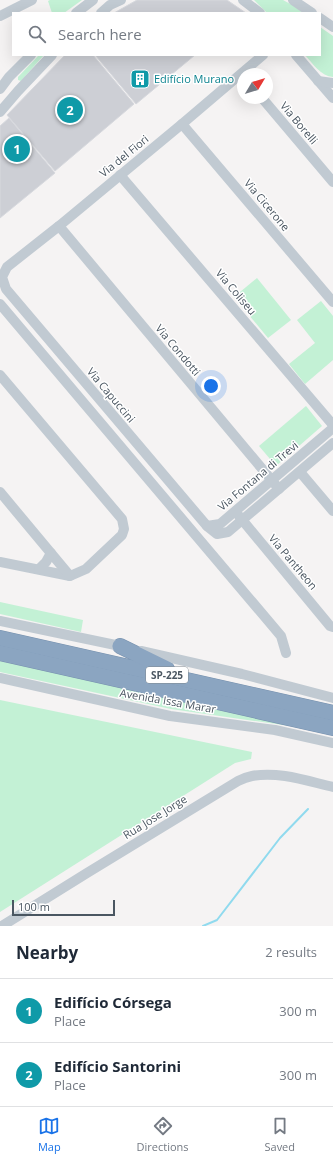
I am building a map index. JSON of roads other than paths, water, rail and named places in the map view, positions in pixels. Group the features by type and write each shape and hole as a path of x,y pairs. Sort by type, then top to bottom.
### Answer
{"highway":[{"name":"SP-225","path":"0,638 192,680 333,713"},
{"path":"120,646 192,680"},
{"name":"SP-225","path":"0,653 333,728"}],"street":[{"path":"0,16 32,0"},
{"path":"77,12 93,0"},
{"path":"102,12 121,0"},
{"path":"243,0 259,12"},
{"path":"294,0 311,12"},
{"path":"321,19 333,27"},
{"path":"18,91 1,88 5,76 30,56"},
{"path":"0,112 51,56"},
{"name":"Via del Fiori","path":"250,68 263,56"},
{"path":"297,56 333,98"},
{"name":"Via del Fiori","path":"2,277 8,267 237,79"},
{"path":"318,81 333,83"},
{"name":"Via Borelli","path":"267,104 333,182"},
{"name":"Via Cicerone","path":"182,124 333,302"},
{"name":"Via Coliseu","path":"120,175 333,426"},
{"name":"Via Condotti","path":"59,226 279,489"},
{"name":"Via Capuccini","path":"2,277 6,289 207,526"},
{"path":"0,304 281,636 286,652"},
{"path":"0,375 122,518 124,529 122,535 86,570 70,576 0,562"},
{"name":"Via Fontana di Trevi","path":"207,526 220,524 333,426"},
{"path":"207,526 217,534 228,532 333,443"},
{"path":"300,472 333,511"},
{"path":"0,492 70,576"},
{"name":"Via Pantheon","path":"235,512 330,626 333,627"},
{"path":"39,569 46,562 51,553"},
{"path":"0,621 120,646 242,674 333,698"},
{"name":"Avenida Issa Marar","path":"0,678 170,716 275,730 333,743"},
{"name":"Rua Jose Jorge","path":"2,926 238,780 251,776 278,775 333,787"}],"waterway":[{"path":"203,926 217,920 280,838 308,809"}],"place":[{"name":"Edifício Murano","path":"140,79"},
{"name":"Edifício Santorini","path":"70,110"},
{"name":"Edifício Córsega","path":"17,149"}]}
